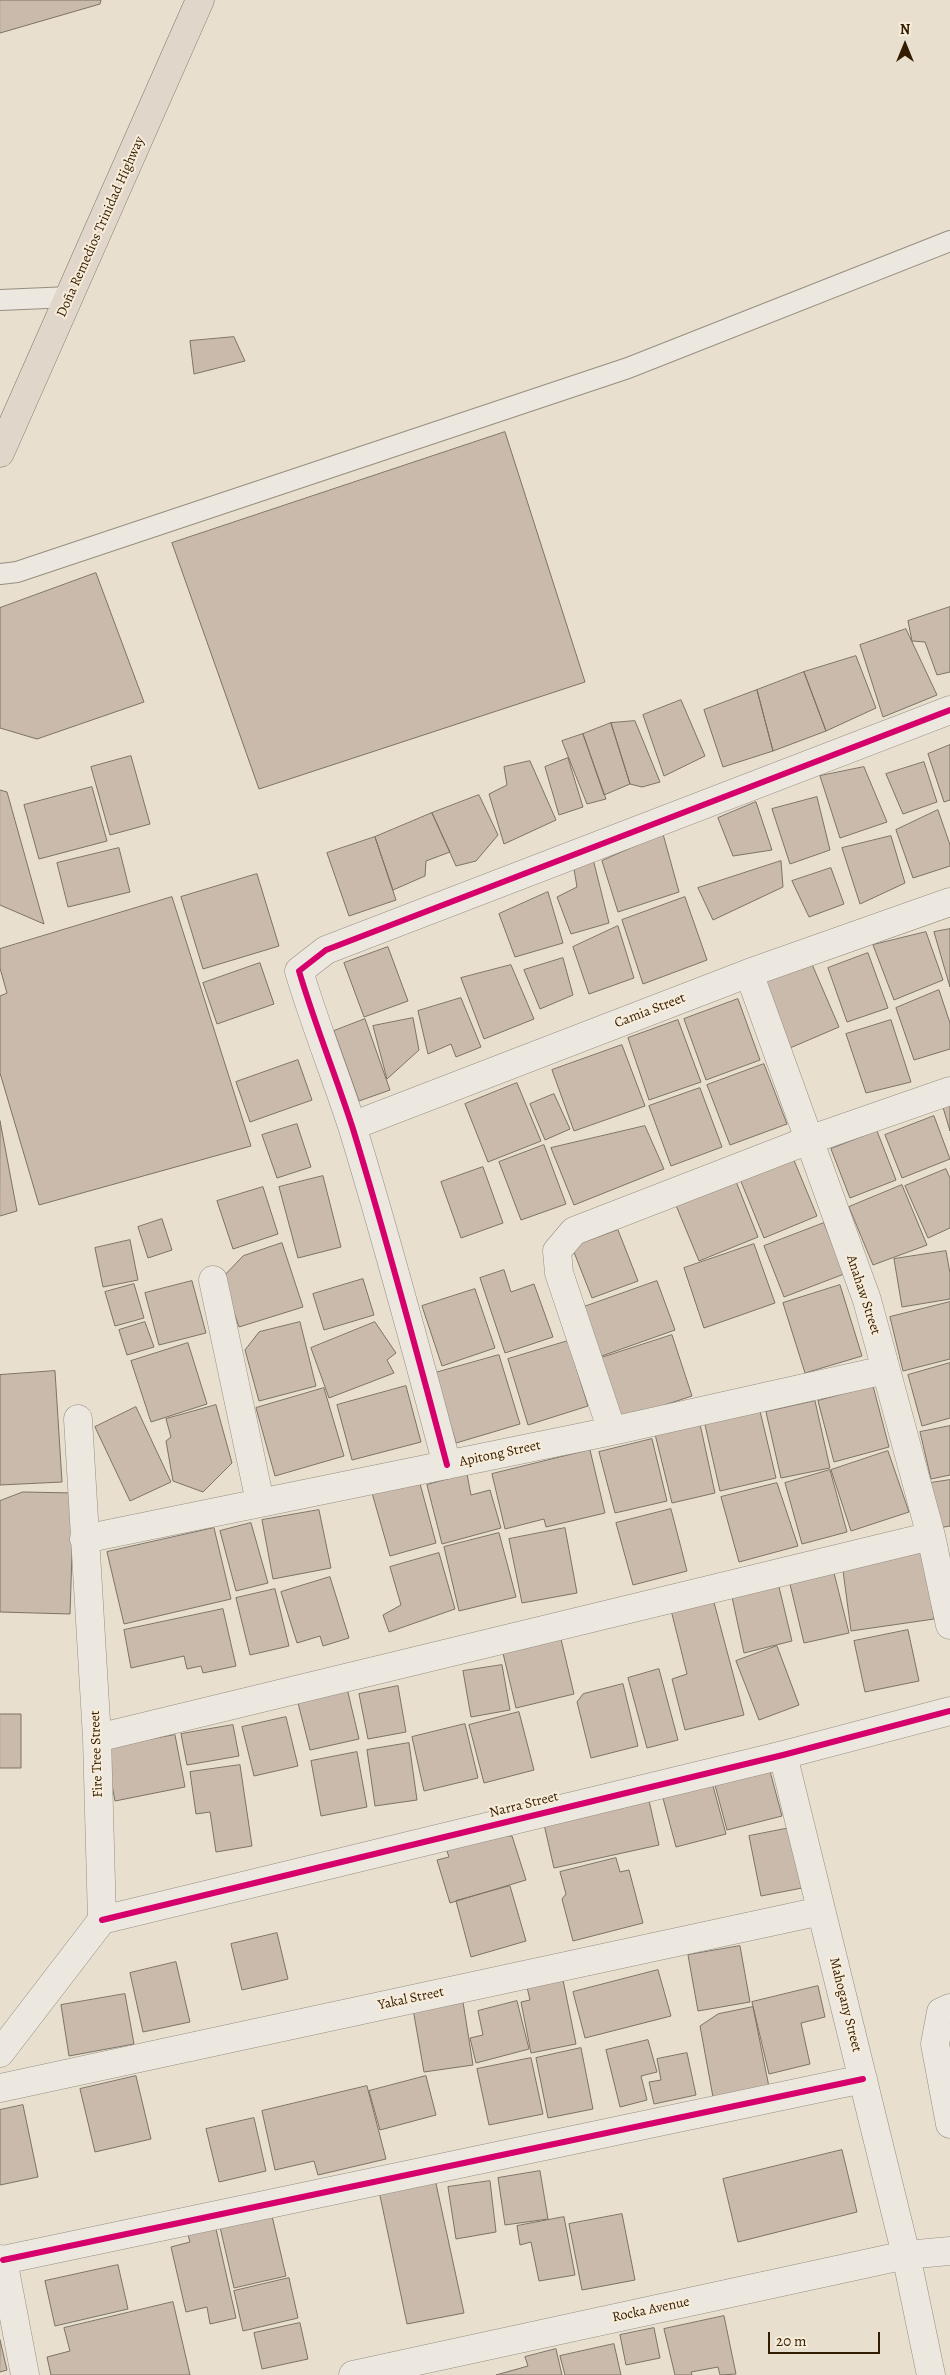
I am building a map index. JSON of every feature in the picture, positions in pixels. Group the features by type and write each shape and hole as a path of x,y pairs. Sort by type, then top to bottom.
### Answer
{"highway":[{"name":"Doña Remedios Trinidad Highway","path":"0,453 200,0"}],"street":[{"path":"447,1465 394,1266 352,1126 312,1018 299,972 326,950 950,710"},
{"name":"Camia Street","path":"352,1126 749,973 950,902"},
{"name":"Anahaw Street","path":"749,973 867,1300 931,1536 950,1625"},
{"path":"612,1430 559,1273 557,1251 574,1232 809,1140 950,1091"},
{"path":"212,1280 260,1502"},
{"name":"Apitong Street","path":"84,1539 447,1465 885,1370"},
{"name":"Fire Tree Street","path":"78,1419 97,1738 102,1920"},
{"path":"97,1738 931,1536"},
{"name":"Narra Street","path":"102,1920 783,1755 950,1711"},
{"name":"Mahogany Street","path":"783,1755 906,2255 931,2375"},
{"name":"Yakal Street","path":"0,2088 821,1911"},
{"path":"0,2053 102,1920"},
{"path":"950,2008 941,2012 935,2044 950,2124"},
{"path":"26,2375 1,2259 863,2079"},
{"name":"Rocka Avenue","path":"353,2375 425,2367 906,2255 950,2251"}],"lane":[{"path":"0,574 16,572 628,368 950,241"},
{"path":"0,300 70,297"}],"building":[{"path":"0,0 101,0 100,4 0,33"},
{"path":"234,337 245,361 194,374 190,341"},
{"path":"505,432 585,682 259,789 172,543"},
{"path":"96,573 144,702 37,739 0,728 0,608"},
{"path":"950,607 950,672 937,675 925,642 912,641 908,621"},
{"path":"906,629 937,695 883,717 860,645"},
{"path":"856,656 876,708 826,731 804,672"},
{"path":"804,672 826,731 773,751 757,690"},
{"path":"757,690 773,751 723,767 704,710"},
{"path":"681,700 705,756 664,776 643,715"},
{"path":"635,721 660,782 642,787 630,784 611,723"},
{"path":"611,723 630,784 604,795 583,734"},
{"path":"583,734 606,799 587,804 562,741"},
{"path":"950,745 950,800 944,802 928,754"},
{"path":"131,756 150,824 110,835 91,767"},
{"path":"568,758 583,807 559,815 545,767"},
{"path":"530,761 556,820 504,844 489,794 507,785 504,767"},
{"path":"924,762 937,802 903,814 886,774"},
{"path":"864,767 887,822 840,838 820,776"},
{"path":"92,787 107,841 39,859 24,805"},
{"path":"0,790 7,792 44,924 0,905"},
{"path":"479,795 498,835 476,861 456,866 432,813"},
{"path":"817,797 830,850 790,864 772,809"},
{"path":"756,802 772,850 733,856 718,818"},
{"path":"938,810 950,845 950,866 913,878 896,830"},
{"path":"432,813 450,852 426,861 425,876 393,890 375,837"},
{"path":"663,834 679,892 618,912 602,861"},
{"path":"891,836 905,883 860,904 842,848"},
{"path":"375,837 396,900 349,916 327,853"},
{"path":"119,848 130,892 68,907 57,863"},
{"path":"593,859 609,923 571,934 557,897 577,887 573,863"},
{"path":"781,861 783,887 713,920 698,888"},
{"path":"831,868 844,904 809,917 792,881"},
{"path":"257,874 279,946 203,969 181,897"},
{"path":"548,892 563,943 515,957 499,914"},
{"path":"172,897 251,1146 39,1205 0,1073 0,996 7,993 0,968 0,949"},
{"path":"685,897 707,960 643,984 622,920"},
{"path":"618,926 634,978 589,994 573,947"},
{"path":"950,929 950,987 934,932"},
{"path":"926,932 943,980 894,1000 873,945"},
{"path":"388,947 408,1001 364,1017 344,963"},
{"path":"868,953 888,1008 847,1022 828,968"},
{"path":"563,958 573,995 540,1009 524,970"},
{"path":"811,962 839,1027 790,1048 762,983"},
{"path":"260,963 274,1004 217,1024 203,983"},
{"path":"511,965 534,1019 484,1039 461,978"},
{"path":"939,990 950,1023 950,1049 914,1060 896,1008"},
{"path":"461,998 481,1047 456,1057 451,1044 428,1054 418,1011"},
{"path":"738,999 760,1060 706,1080 684,1019"},
{"path":"413,1018 419,1050 387,1079 373,1026"},
{"path":"365,1019 390,1090 359,1101 334,1031"},
{"path":"678,1020 701,1082 649,1100 628,1038"},
{"path":"891,1020 911,1082 866,1093 846,1034"},
{"path":"622,1045 645,1106 574,1131 552,1070"},
{"path":"298,1060 312,1100 250,1122 236,1082"},
{"path":"764,1064 787,1124 730,1145 707,1085"},
{"path":"517,1083 541,1141 488,1162 465,1104"},
{"path":"700,1088 722,1147 671,1166 649,1106"},
{"path":"554,1094 570,1129 545,1140 530,1104"},
{"path":"950,1101 950,1131 942,1104"},
{"path":"934,1116 950,1159 902,1178 885,1135"},
{"path":"0,1121 17,1211 0,1216"},
{"path":"297,1124 311,1167 277,1178 262,1135"},
{"path":"645,1126 664,1169 574,1205 551,1148"},
{"path":"877,1131 896,1180 850,1198 831,1149"},
{"path":"544,1145 566,1204 521,1220 499,1162"},
{"path":"793,1158 817,1216 764,1238 740,1179"},
{"path":"483,1167 503,1223 461,1238 441,1182"},
{"path":"946,1169 950,1178 950,1228 928,1238 905,1186"},
{"path":"323,1176 341,1247 298,1258 279,1187"},
{"path":"735,1179 758,1237 699,1261 675,1203"},
{"path":"902,1185 927,1245 873,1265 849,1207"},
{"path":"263,1187 278,1234 233,1249 217,1201"},
{"path":"162,1219 172,1250 148,1258 138,1227"},
{"path":"824,1223 844,1274 784,1297 764,1246"},
{"path":"618,1230 638,1281 592,1298 572,1247"},
{"path":"130,1240 138,1280 103,1287 95,1248"},
{"path":"282,1243 303,1307 239,1327 222,1278 243,1256"},
{"path":"754,1244 775,1303 704,1328 684,1268"},
{"path":"946,1251 950,1273 950,1299 902,1307 894,1259"},
{"path":"504,1270 511,1292 534,1284 553,1337 505,1353 480,1278"},
{"path":"363,1279 374,1315 324,1330 313,1294"},
{"path":"192,1281 206,1333 159,1345 145,1293"},
{"path":"657,1281 675,1330 599,1357 581,1308"},
{"path":"134,1284 144,1318 115,1326 105,1292"},
{"path":"840,1285 862,1356 805,1373 783,1303"},
{"path":"475,1289 495,1348 442,1366 422,1306"},
{"path":"950,1302 950,1359 903,1371 890,1317"},
{"path":"145,1322 154,1347 127,1355 119,1330"},
{"path":"300,1322 316,1386 259,1401 245,1350 259,1332"},
{"path":"375,1322 396,1353 387,1360 394,1373 329,1398 311,1348"},
{"path":"672,1335 692,1396 622,1419 601,1358"},
{"path":"568,1341 588,1406 528,1425 508,1359"},
{"path":"188,1343 207,1404 151,1422 131,1361"},
{"path":"499,1355 520,1424 456,1443 435,1373"},
{"path":"950,1363 950,1418 922,1426 908,1375"},
{"path":"55,1371 62,1482 0,1485 0,1375"},
{"path":"406,1386 421,1442 352,1460 337,1405"},
{"path":"873,1386 889,1447 834,1462 818,1401"},
{"path":"324,1388 344,1456 275,1476 256,1408"},
{"path":"815,1401 830,1468 781,1478 766,1412"},
{"path":"216,1405 232,1463 203,1492 173,1481 166,1441 171,1437 166,1419"},
{"path":"136,1407 171,1482 130,1501 95,1427"},
{"path":"759,1407 776,1478 720,1491 703,1416"},
{"path":"700,1424 715,1493 672,1503 655,1434"},
{"path":"950,1426 950,1475 931,1479 920,1432"},
{"path":"652,1439 667,1501 615,1513 599,1452"},
{"path":"590,1450 605,1513 546,1527 544,1519 505,1529 492,1474"},
{"path":"888,1451 909,1512 851,1531 831,1470"},
{"path":"830,1470 847,1532 802,1544 785,1483"},
{"path":"467,1474 471,1495 490,1490 501,1528 442,1544 427,1485"},
{"path":"419,1480 436,1543 390,1556 372,1493"},
{"path":"950,1480 950,1526 938,1528 930,1483"},
{"path":"777,1483 798,1546 739,1562 721,1497"},
{"path":"23,1492 74,1493 70,1614 0,1612 0,1501"},
{"path":"671,1509 687,1571 633,1585 616,1523"},
{"path":"319,1510 331,1568 273,1579 262,1520"},
{"path":"251,1523 268,1583 236,1591 220,1531"},
{"path":"214,1528 231,1599 124,1624 107,1552"},
{"path":"565,1528 577,1593 522,1603 509,1539"},
{"path":"499,1533 516,1597 459,1611 444,1547"},
{"path":"924,1551 934,1619 851,1631 842,1563"},
{"path":"439,1553 455,1609 389,1632 383,1615 401,1605 390,1567"},
{"path":"833,1569 849,1633 804,1643 789,1580"},
{"path":"330,1577 349,1638 323,1646 320,1636 297,1643 281,1592"},
{"path":"779,1587 792,1641 744,1653 732,1597"},
{"path":"275,1589 289,1646 250,1655 236,1598"},
{"path":"712,1595 744,1715 685,1730 672,1679 687,1674 670,1606"},
{"path":"223,1609 236,1666 203,1673 201,1666 187,1669 184,1656 131,1668 124,1630"},
{"path":"908,1630 919,1681 865,1692 854,1641"},
{"path":"560,1635 574,1694 516,1708 502,1649"},
{"path":"777,1646 799,1705 759,1720 736,1661"},
{"path":"502,1665 510,1710 471,1717 463,1671"},
{"path":"659,1669 678,1740 647,1748 628,1678"},
{"path":"346,1684 359,1739 310,1750 298,1703"},
{"path":"623,1684 638,1746 591,1758 577,1702 583,1694"},
{"path":"398,1686 406,1732 368,1739 359,1694"},
{"path":"519,1712 534,1770 484,1783 469,1725"},
{"path":"0,1714 21,1714 21,1768 0,1768"},
{"path":"286,1717 298,1766 254,1776 242,1727"},
{"path":"465,1724 478,1778 424,1791 412,1737"},
{"path":"233,1725 239,1756 187,1765 181,1734"},
{"path":"175,1735 185,1787 115,1801 105,1748"},
{"path":"409,1743 417,1800 375,1806 367,1750"},
{"path":"357,1752 367,1807 321,1816 311,1761"},
{"path":"767,1760 782,1816 727,1830 712,1774"},
{"path":"240,1765 252,1846 216,1852 210,1812 196,1814 190,1772"},
{"path":"710,1775 726,1834 676,1847 660,1787"},
{"path":"648,1796 659,1845 554,1868 543,1820"},
{"path":"790,1828 802,1888 761,1896 749,1836"},
{"path":"484,1835 512,1836 526,1880 450,1903 437,1860 449,1857 444,1842"},
{"path":"616,1858 620,1872 629,1870 643,1923 573,1941 562,1899 566,1894 560,1872"},
{"path":"510,1886 526,1941 471,1957 456,1901"},
{"path":"277,1933 288,1979 242,1990 231,1944"},
{"path":"740,1946 750,2002 698,2011 688,1955"},
{"path":"176,1962 190,2022 143,2032 130,1973"},
{"path":"658,1970 671,2016 585,2038 573,1992"},
{"path":"563,1980 576,2044 531,2053 521,2002 530,2000 527,1987"},
{"path":"818,1986 825,2017 801,2023 810,2064 769,2074 752,2002"},
{"path":"125,1994 134,2044 69,2056 61,2005"},
{"path":"517,2001 529,2049 476,2063 470,2038 483,2035 478,2011"},
{"path":"463,2002 473,2065 424,2072 413,2009"},
{"path":"753,2007 769,2087 713,2097 700,2026 718,2014"},
{"path":"648,2040 657,2072 641,2076 647,2100 620,2107 606,2050"},
{"path":"581,2048 593,2109 548,2118 536,2058"},
{"path":"687,2053 696,2095 654,2104 649,2082 661,2080 657,2059"},
{"path":"531,2058 543,2114 489,2125 477,2069"},
{"path":"136,2076 151,2139 95,2152 80,2089"},
{"path":"426,2076 436,2115 380,2130 369,2091"},
{"path":"367,2086 386,2159 318,2175 314,2161 275,2170 262,2111"},
{"path":"23,2105 38,2177 0,2185 0,2110"},
{"path":"254,2118 266,2171 219,2182 206,2129"},
{"path":"842,2150 857,2212 738,2242 723,2179"},
{"path":"540,2171 548,2219 505,2225 498,2178"},
{"path":"435,2179 464,2313 407,2324 379,2191"},
{"path":"490,2181 496,2232 456,2239 448,2187"},
{"path":"622,2214 635,2280 582,2290 569,2224"},
{"path":"272,2216 286,2276 234,2288 220,2227"},
{"path":"564,2217 575,2275 539,2281 531,2242 520,2245 517,2226"},
{"path":"216,2229 236,2318 210,2324 207,2307 186,2312 171,2247 190,2242 188,2235"},
{"path":"118,2265 128,2309 55,2326 45,2281"},
{"path":"289,2278 298,2318 243,2331 234,2291"},
{"path":"173,2302 190,2375 51,2375 47,2357 70,2351 64,2328"},
{"path":"724,2316 736,2374 720,2375 718,2367 691,2372 692,2375 675,2375 664,2329"},
{"path":"300,2323 308,2359 262,2369 254,2333"},
{"path":"654,2328 660,2358 626,2365 620,2335"},
{"path":"0,2340 7,2370 0,2372"},
{"path":"614,2344 621,2375 565,2375 560,2356"},
{"path":"556,2349 562,2375 496,2375 528,2366 525,2357"}],"cycle path":[{"path":"447,1465 402,1296 366,1171 299,971 326,950 950,710"},
{"path":"102,1920 783,1755 950,1711"},
{"path":"3,2260 863,2079"}]}
